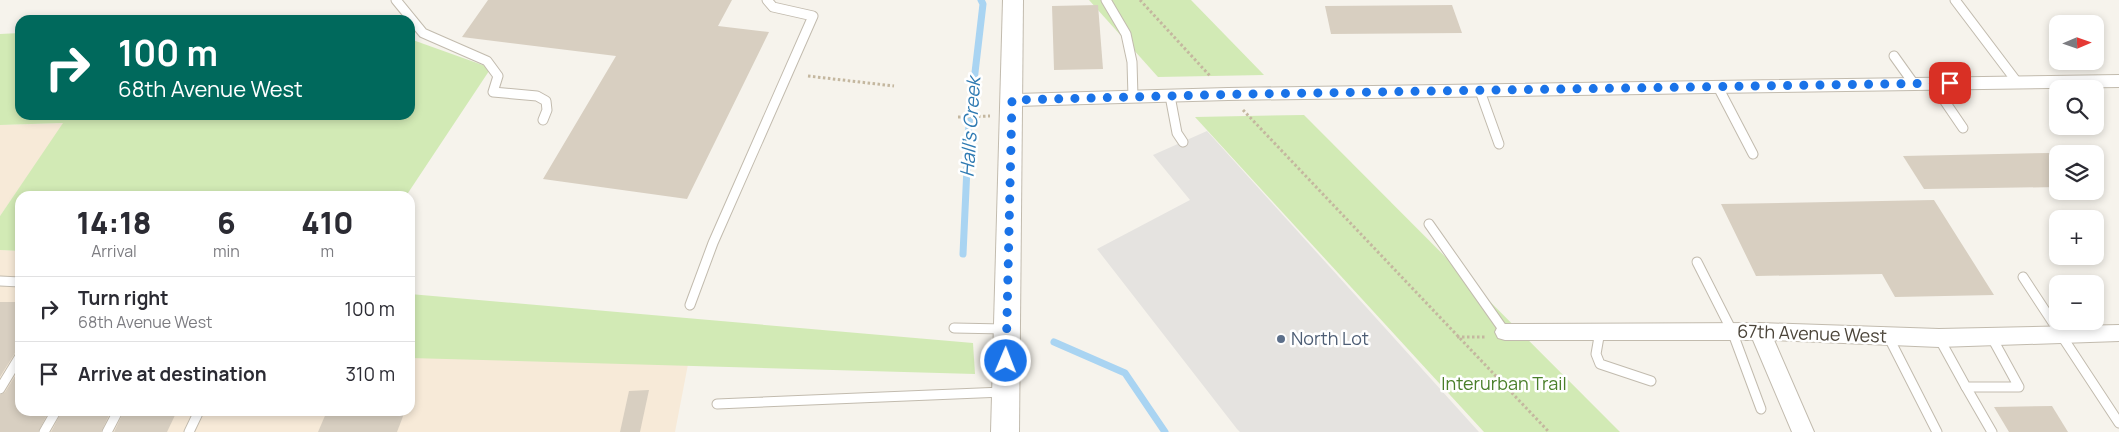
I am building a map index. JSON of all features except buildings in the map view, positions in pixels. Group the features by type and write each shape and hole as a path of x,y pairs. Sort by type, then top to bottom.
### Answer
{"street":[{"path":"1005,432 1013,0"},
{"path":"1012,100 1480,90 2119,81"},
{"path":"1760,331 1803,432"},
{"name":"67th Avenue West","path":"1505,332 1760,331 1939,338 2119,333"}],"lane":[{"path":"396,0 408,15"},
{"path":"690,305 714,243 813,16 773,7 767,0"},
{"path":"1106,0 1126,34 1132,62 1133,97"},
{"path":"1955,0 2017,82"},
{"path":"415,23 423,33 487,61 498,76 493,92 538,96 546,102 547,110 543,120"},
{"path":"1894,56 1914,84"},
{"path":"1933,84 1963,128"},
{"path":"1718,87 1753,154"},
{"path":"1480,90 1499,144"},
{"path":"1170,96 1177,133 1183,142"},
{"path":"1429,224 1505,332"},
{"path":"1697,262 1732,331 1761,409"},
{"path":"2023,277 2119,423"},
{"path":"0,281 15,282"},
{"path":"954,328 1007,329"},
{"path":"1600,331 1596,354 1600,364 1651,381"},
{"path":"1888,336 1937,432"},
{"path":"1966,386 2019,387 1991,336"},
{"path":"1939,338 1992,432"},
{"path":"0,389 15,364"},
{"path":"717,404 1006,392"},
{"path":"44,432 53,416"},
{"path":"108,432 116,416"},
{"path":"189,432 197,416"}],"path":[{"path":"1140,0 1215,81"},
{"path":"808,76 894,86"},
{"path":"1238,106 1549,432"},
{"path":"958,116 990,116"},
{"path":"1457,337 1489,337 1505,332"}],"shaded area":[{"path":"64,123 17,191 15,191 15,194 0,216 0,125"},
{"name":"North Lot","path":"1207,131 1479,432 1240,432 1237,429 1097,249 1190,200 1153,155"},
{"path":"0,250 15,251 15,416 415,416 415,356 689,359 675,432 0,432"}],"green space":[{"path":"1089,0 1191,0 1264,75 1158,77"},
{"path":"15,33 15,120 415,120 415,41 491,68 409,191 17,191 63,123 0,125 0,34"},
{"name":"Interurban Trail","path":"1304,115 1620,432 1484,432 1195,117"},
{"path":"15,194 15,251 0,250 0,216"},
{"path":"415,294 973,343 975,374 415,358"}],"waterway":[{"name":"Hall's Creek","path":"963,254 969,124 983,4 981,0"},
{"name":"Hall's Creek","path":"1054,342 1125,373 1165,432"}],"place":[{"name":"North Lot","path":"1281,339"}],"route":[{"path":"1006,361 1012,100 1247,94 1950,83"}]}
